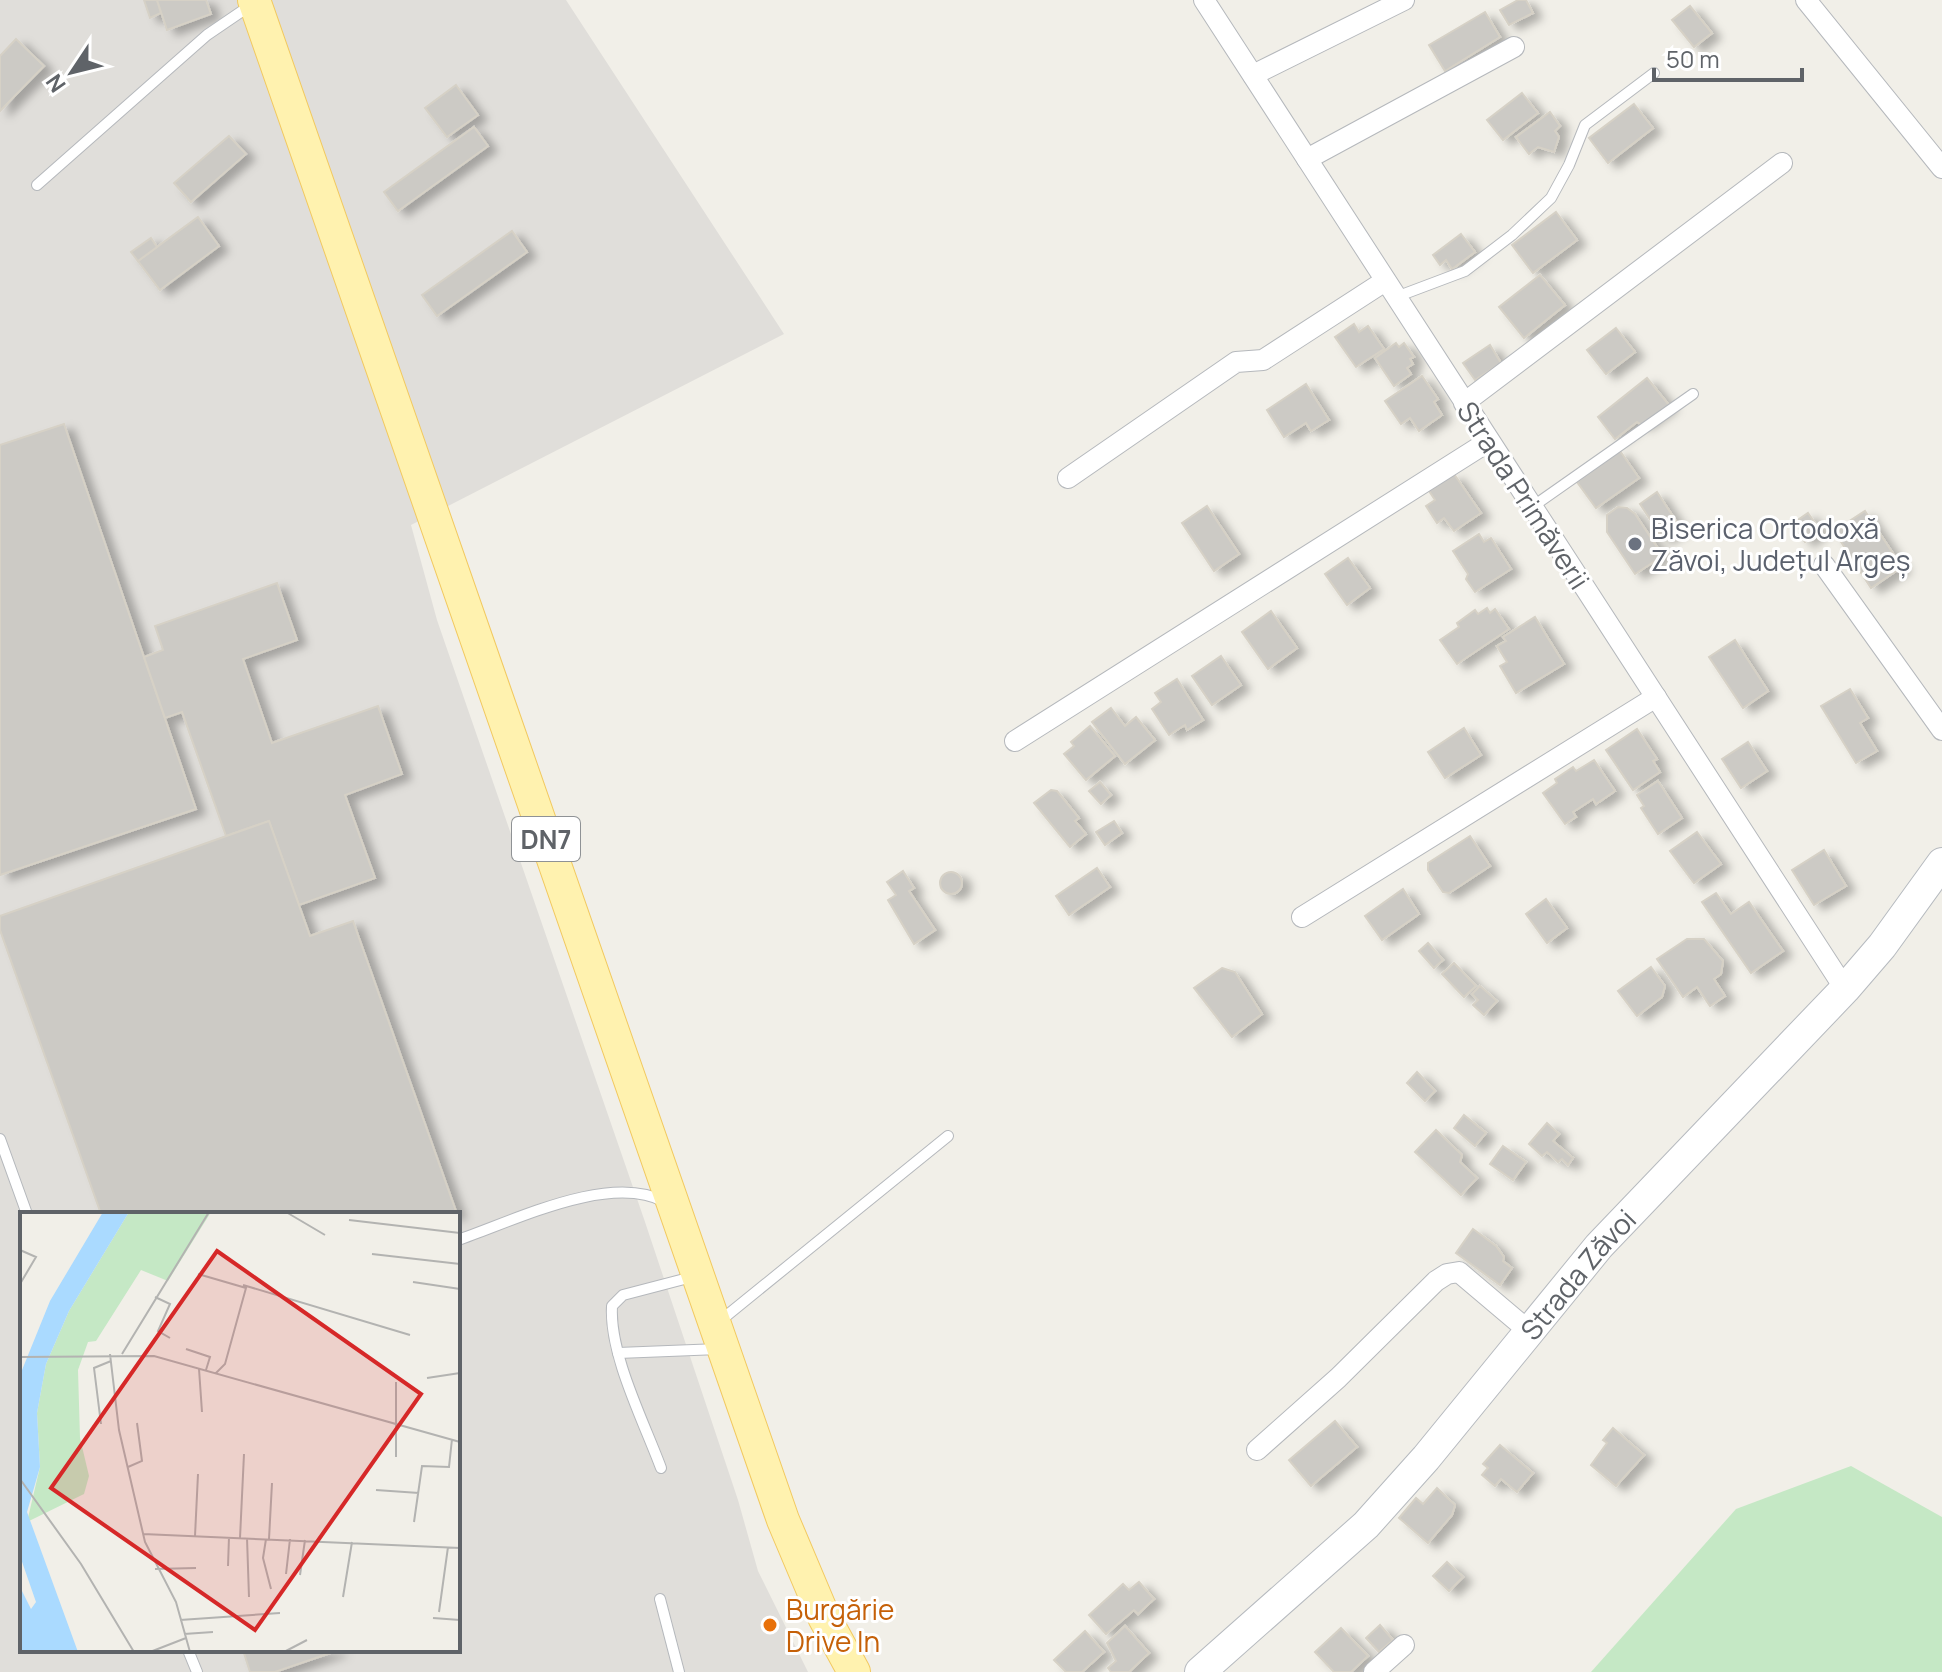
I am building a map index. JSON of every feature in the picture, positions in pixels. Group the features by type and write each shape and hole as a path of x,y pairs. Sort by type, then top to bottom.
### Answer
{"main road":[{"name":"DN7","path":"256,1 719,1337 802,1567 824,1617 854,1672"}],"street":[{"name":"Strada Primăverii","path":"1204,0 1845,989"},
{"path":"1253,75 1404,0"},
{"path":"1806,0 1942,168"},
{"path":"1307,159 1514,47"},
{"path":"1464,403 1782,163"},
{"path":"1068,478 1236,362 1263,360 1391,289"},
{"path":"1015,741 1489,441"},
{"path":"1824,565 1942,730"},
{"path":"1302,917 1656,697"},
{"name":"Strada Zăvoi","path":"1200,1672 1366,1525 1426,1458 1599,1246 1845,989 1882,946 1942,863"},
{"path":"1257,1450 1447,1274 1459,1272 1530,1332"},
{"path":"1374,1672 1404,1645"}],"lane":[{"path":"37,185 207,35 256,1"},
{"path":"1391,289 1465,271 1512,235 1551,198 1585,125 1654,73"},
{"path":"1532,507 1693,394"},
{"path":"618,1353 719,1337 948,1136"},
{"path":"0,1139 26,1212"},
{"path":"460,1239 590,1194 614,1191 636,1193 655,1197 674,1207"},
{"path":"661,1468 618,1353 610,1326 612,1306 623,1295 698,1275"},
{"path":"660,1599 679,1672"},
{"path":"189,1652 197,1672"}],"shaded area":[{"path":"0,0 566,0 784,334 411,525 437,620 644,1219 738,1500 758,1571 808,1672 0,1672"}],"green space":[{"path":"1851,1466 1942,1517 1942,1672 1591,1672 1736,1509"}],"building":[{"path":"144,0 157,0 161,13 150,18"},
{"path":"157,0 206,0 211,14 167,30"},
{"path":"1518,0 1526,0 1533,13 1509,25 1500,10"},
{"path":"1690,6 1712,33 1694,47 1672,20"},
{"path":"1485,12 1500,37 1445,71 1429,45"},
{"path":"16,39 44,66 0,111 0,56"},
{"path":"456,85 478,115 447,137 425,108"},
{"path":"1522,93 1538,113 1503,140 1487,120"},
{"path":"1634,104 1653,128 1608,163 1589,138"},
{"path":"1550,112 1560,126 1555,131 1559,137 1554,152 1538,147 1529,154 1516,137"},
{"path":"474,127 488,146 398,211 384,192"},
{"path":"229,136 246,154 191,202 174,183"},
{"path":"1556,212 1577,240 1533,273 1512,245"},
{"path":"198,217 219,246 160,290 138,261"},
{"path":"512,231 527,252 437,316 422,295"},
{"path":"1461,234 1475,252 1452,269 1446,260 1440,265 1433,255"},
{"path":"151,238 157,247 138,261 131,252"},
{"path":"1540,275 1565,305 1524,338 1499,307"},
{"path":"1354,324 1359,332 1368,326 1384,349 1356,367 1335,337"},
{"path":"1616,328 1635,352 1606,374 1587,350"},
{"path":"1396,343 1399,347 1404,343 1414,357 1410,359 1413,364 1407,368 1411,374 1394,386 1375,358"},
{"path":"1490,345 1501,363 1475,380 1463,363"},
{"path":"1422,376 1438,399 1434,402 1442,415 1419,431 1410,418 1401,424 1385,401"},
{"path":"1647,378 1669,405 1642,425 1637,422 1615,439 1598,417"},
{"path":"1306,384 1329,420 1311,431 1306,423 1284,437 1267,410"},
{"path":"64,424 196,809 0,875 0,445"},
{"path":"1620,451 1639,478 1596,508 1577,482"},
{"path":"1454,474 1481,513 1454,531 1444,518 1437,523 1426,506 1435,500 1429,491"},
{"path":"1657,492 1680,527 1663,539 1640,504"},
{"path":"1207,506 1239,554 1214,571 1182,523"},
{"name":"Biserica Ortodoxă Zăvoi, Județul Argeș","path":"1618,507 1627,508 1635,514 1663,556 1635,574 1607,532 1607,515"},
{"path":"1865,511 1902,567 1871,588 1834,531"},
{"path":"1808,513 1820,530 1805,542 1792,524"},
{"path":"1479,534 1484,542 1491,538 1511,569 1475,592 1453,551"},
{"path":"1348,558 1370,588 1347,605 1325,574"},
{"path":"277,583 297,640 243,659 272,743 378,706 402,774 345,795 375,878 299,905 269,821 226,836 182,712 165,718 144,657 163,650 155,626"},
{"path":"1487,608 1490,613 1495,609 1509,629 1457,664 1440,640 1459,627 1457,623 1475,610 1478,614"},
{"path":"1271,611 1297,648 1268,669 1242,632"},
{"path":"1535,617 1564,664 1516,693 1500,666 1507,662 1497,646 1506,641 1503,637"},
{"path":"1735,640 1768,691 1743,708 1709,657"},
{"path":"1221,656 1241,685 1212,705 1192,676"},
{"path":"1177,679 1203,720 1187,730 1185,725 1169,735 1152,709 1161,702 1155,693"},
{"path":"1850,689 1868,718 1860,723 1877,751 1856,763 1821,706"},
{"path":"1111,708 1125,726 1136,717 1155,740 1125,764 1092,722"},
{"path":"1090,726 1115,756 1086,780 1064,754 1074,746 1071,742"},
{"path":"1464,728 1481,755 1445,778 1428,752"},
{"path":"1637,729 1657,759 1653,761 1660,772 1633,790 1606,750"},
{"path":"1748,742 1767,771 1741,788 1722,759"},
{"path":"1594,760 1615,791 1596,804 1593,799 1573,812 1576,817 1565,824 1543,793 1557,783 1555,779 1573,767 1576,771"},
{"path":"1658,781 1682,818 1658,834 1641,808 1644,806 1637,795"},
{"path":"1100,782 1111,795 1101,804 1089,791"},
{"path":"1051,790 1057,791 1079,818 1075,821 1086,834 1070,847 1034,803"},
{"path":"269,821 310,936 353,921 456,1212 100,1212 0,930 0,916"},
{"path":"1114,821 1122,833 1105,845 1096,832"},
{"path":"1697,832 1721,864 1694,883 1670,851"},
{"path":"1470,836 1490,866 1449,893 1443,892 1428,870 1428,863"},
{"path":"1824,850 1846,886 1814,905 1792,870"},
{"path":"1097,868 1110,887 1069,915 1056,896"},
{"path":"903,871 914,888 909,891 935,930 914,944 888,900 896,895 887,882"},
{"path":"947,872 955,872 962,883 955,894 947,894 940,887 940,879"},
{"path":"1403,889 1419,914 1382,940 1365,916"},
{"path":"1716,893 1731,914 1749,902 1783,951 1751,973 1702,902"},
{"path":"1546,899 1567,928 1547,943 1526,914"},
{"path":"1687,939 1704,939 1723,961 1721,974 1714,979 1725,996 1710,1006 1697,987 1683,997 1657,959"},
{"path":"1428,943 1443,960 1434,968 1419,951"},
{"path":"1454,963 1476,986 1464,997 1442,974"},
{"path":"1651,967 1665,986 1662,997 1637,1016 1618,991"},
{"path":"1222,968 1235,972 1262,1014 1232,1037 1194,988"},
{"path":"1480,986 1497,1001 1484,1015 1473,1005 1478,1000 1472,994"},
{"path":"1417,1072 1435,1091 1425,1101 1407,1083"},
{"path":"1464,1115 1486,1133 1475,1146 1454,1128"},
{"path":"1547,1123 1559,1134 1553,1141 1573,1158 1568,1165 1562,1159 1558,1162 1547,1152 1542,1156 1529,1144"},
{"path":"1436,1130 1462,1155 1460,1162 1477,1178 1461,1195 1415,1152"},
{"path":"1503,1146 1526,1162 1513,1180 1490,1164"},
{"path":"1473,1229 1496,1246 1504,1257 1503,1261 1512,1268 1500,1285 1456,1253"},
{"path":"1335,1421 1357,1447 1311,1486 1289,1460"},
{"path":"1613,1428 1644,1455 1616,1486 1591,1465 1607,1443 1603,1440"},
{"path":"1500,1445 1533,1473 1517,1492 1501,1479 1495,1486 1482,1475 1488,1468 1483,1464"},
{"path":"1437,1488 1455,1505 1452,1515 1428,1543 1399,1518 1416,1498 1423,1504"},
{"path":"1447,1562 1463,1577 1449,1591 1433,1576"},
{"path":"1139,1582 1154,1599 1138,1614 1134,1610 1106,1634 1089,1615 1123,1584 1129,1590"},
{"path":"1380,1625 1393,1640 1379,1652 1366,1638"},
{"path":"1125,1626 1149,1653 1129,1672 1111,1672 1108,1668 1116,1661 1107,1643"},
{"path":"1341,1628 1368,1656 1351,1672 1334,1672 1315,1652"},
{"path":"1085,1631 1104,1652 1082,1672 1066,1672 1054,1660"},
{"path":"244,1652 333,1652 275,1672 250,1672"}],"place":[{"name":"Biserica Ortodoxă Zăvoi, Județul Argeș","path":"1635,544"},
{"name":"Burgărie Drive In","path":"770,1625"}]}
